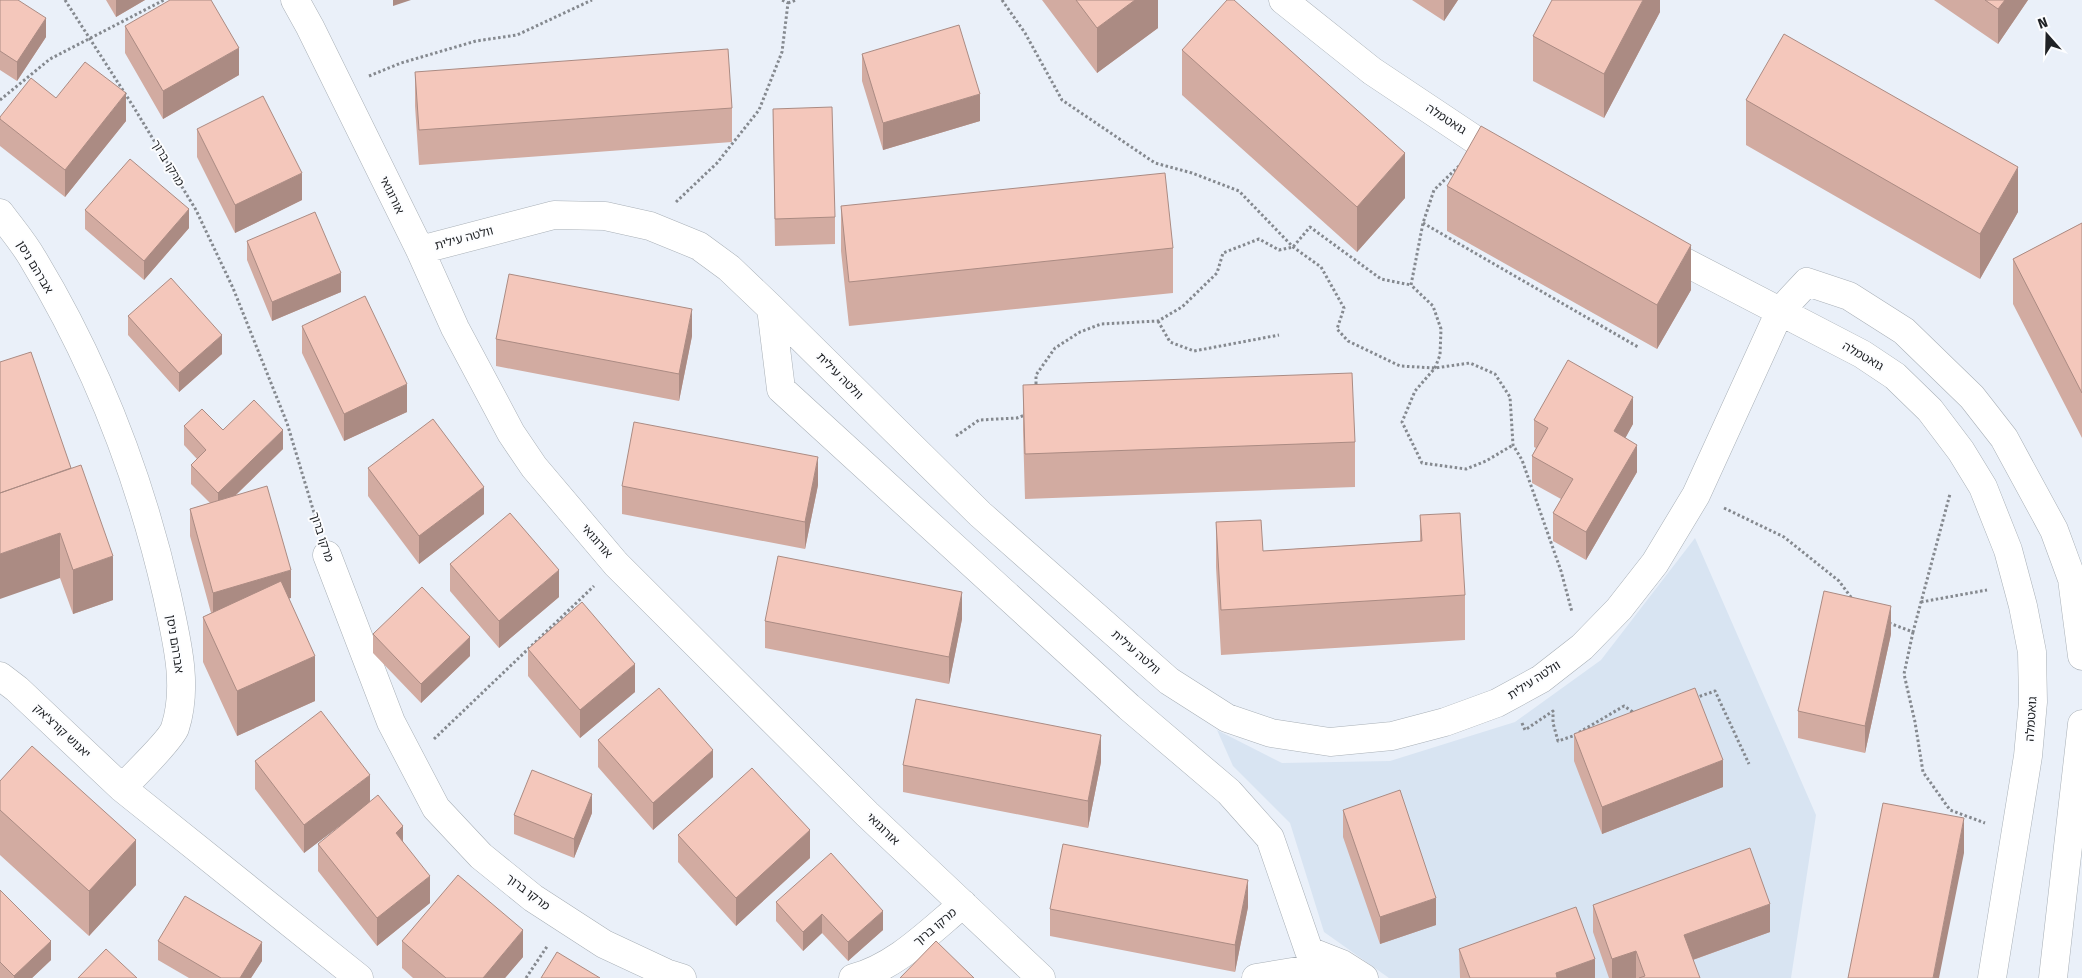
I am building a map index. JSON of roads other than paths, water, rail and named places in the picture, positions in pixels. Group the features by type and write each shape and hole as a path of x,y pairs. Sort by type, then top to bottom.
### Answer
{"street":[{"name":"אורוגואי","path":"295,0 420,250 455,328 511,433 546,481 616,564 867,814 1041,978"},
{"name":"גואטמלה","path":"1283,0 1372,71 1527,174"},
{"name":"אברהם ניסן","path":"0,213 33,258 83,351 110,409 154,538 176,638 182,691 174,731 122,788"},
{"name":"וולטה עילית","path":"420,250 554,215 605,216 650,226 699,246 729,268 771,308 980,514 1169,681 1227,718 1271,733 1330,742 1392,736 1445,722 1497,703 1541,679 1582,647 1618,609 1654,563 1696,495 1780,311 1807,282 1849,296 1904,331 1972,397 2004,438 2054,530 2072,579 2082,656"},
{"name":"גואטמלה","path":"1637,236 1862,354 1895,376 1930,410 1961,451 1983,488 2008,550 2017,584 2032,652 2033,702 2028,756 1992,978"},
{"path":"771,308 781,389 1129,707 1229,792 1270,838 1309,951 1353,971"},
{"name":"מרקו ברוך","path":"327,555 391,722 410,762 436,808 481,856 533,898 604,944 666,974 682,978"},
{"name":"יאנוש קורצ'אק","path":"0,676 122,788"},
{"path":"2053,978 2082,724"},
{"path":"122,788 359,978"},
{"name":"מרקו ברוך","path":"854,978 872,973 912,946 963,904"},
{"path":"1256,978 1353,971"}]}
